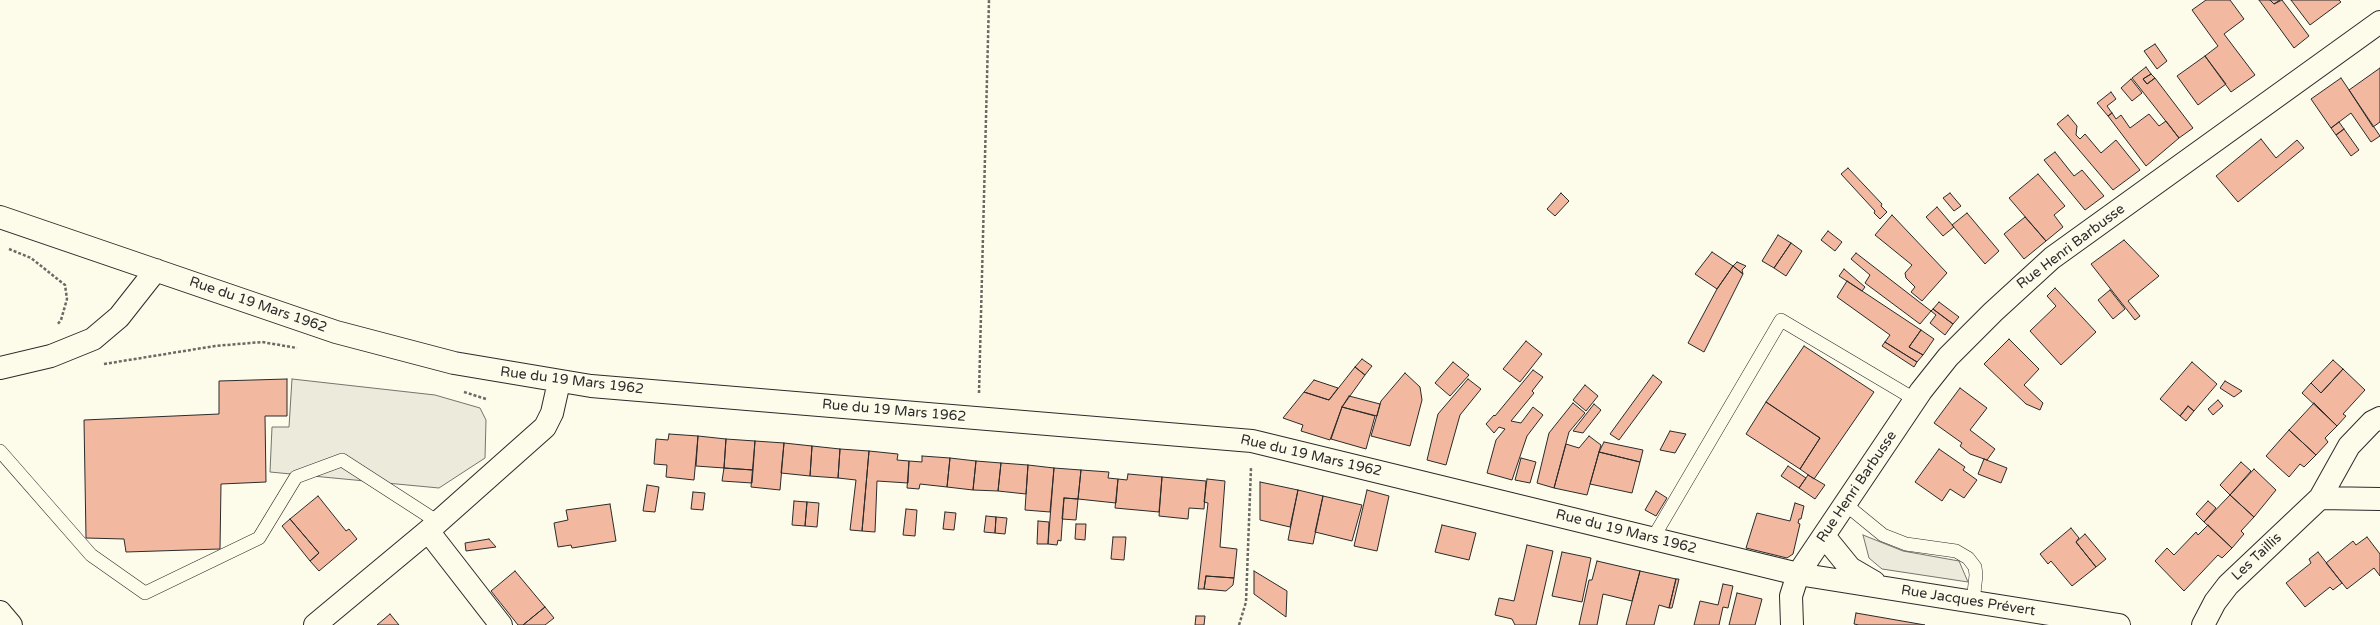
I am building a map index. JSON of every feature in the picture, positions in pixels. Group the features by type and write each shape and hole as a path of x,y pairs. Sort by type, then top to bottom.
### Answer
{"main road":[{"name":"Rue Henri Barbusse","path":"1792,625 1791,596 1798,574 1916,400 1948,357 2009,295 2052,258 2380,22"},
{"name":"Rue du 19 Mars 1962","path":"6,219 336,332 399,350 454,363 559,382 1252,441 1798,574"},
{"path":"0,368 51,356 93,339 119,317 156,270"},
{"path":"315,625 433,526 545,427 552,413 559,382"},
{"name":"Les Taillis","path":"2203,625 2215,602 2228,584 2320,498 2349,446 2372,422 2380,418"},
{"path":"2320,498 2380,499"},
{"path":"433,526 501,625"},
{"name":"Rue Jacques Prévert","path":"1824,536 1850,568 1888,589"},
{"name":"Rue Jacques Prévert","path":"1798,574 2119,625"},
{"path":"0,612 11,625"}],"lane":[{"path":"1653,538 1781,320 1916,400"},
{"path":"0,451 91,555 145,593 259,538 296,477 342,460 433,526"},
{"path":"1845,504 1883,535 1906,544 1956,552 1968,558 1975,567 1976,575 1973,602"}],"path":[{"path":"979,418 989,0"},
{"path":"6,219 3,246 30,258 65,285 67,299 61,320 52,330"},
{"path":"101,364 214,346 262,342 299,348"},
{"path":"456,390 486,399"},
{"path":"1239,625 1246,602 1252,441"}],"shaded area":[{"path":"292,379 435,395 480,408 486,420 485,458 439,488 270,472 272,427 289,427"},
{"path":"1863,535 1903,551 1959,561 1968,582 1882,569 1869,558"}],"building":[{"path":"2206,0 2230,0 2244,19 2224,34 2255,75 2231,92 2205,56 2218,46 2192,10"},
{"path":"2259,0 2270,0 2274,4 2282,0 2309,36 2294,48"},
{"path":"2270,0 2280,0 2274,4"},
{"path":"2291,0 2339,0 2341,2 2310,25"},
{"path":"2155,44 2167,61 2157,69 2144,51"},
{"path":"2205,56 2226,84 2198,105 2177,76"},
{"path":"2146,67 2151,74 2143,79 2147,84 2155,78 2193,128 2179,138 2132,78"},
{"path":"2380,68 2380,122 2373,127 2349,90"},
{"path":"2151,74 2155,78 2147,84 2143,79"},
{"path":"2341,78 2380,136 2371,142 2351,113 2331,128 2311,99"},
{"path":"2131,79 2142,93 2132,101 2121,88"},
{"path":"2111,92 2116,99 2107,106 2112,113 2108,116 2097,103"},
{"path":"2112,113 2116,119 2121,115 2130,128 2149,114 2159,126 2166,121 2179,138 2146,166 2108,116"},
{"path":"2068,115 2077,126 2076,135 2080,139 2085,134 2101,153 2116,140 2140,170 2113,190 2057,124"},
{"path":"2339,122 2344,129 2336,135 2331,128"},
{"path":"2344,129 2359,150 2351,156 2336,135"},
{"path":"2261,139 2276,158 2297,140 2304,148 2238,202 2216,176"},
{"path":"2055,152 2074,176 2082,170 2104,196 2085,210 2044,160"},
{"path":"1848,168 1882,204 1881,206 1887,212 1880,219 1874,213 1875,211 1841,174"},
{"path":"2038,174 2065,206 2054,215 2063,227 2046,241 2009,198"},
{"path":"1561,193 1569,201 1555,216 1547,209"},
{"path":"1950,193 1961,206 1954,211 1943,198"},
{"path":"1937,207 1954,227 1943,236 1926,217"},
{"path":"1967,213 1999,251 1985,264 1952,225"},
{"path":"1892,215 1947,273 1922,301 1911,292 1915,287 1906,278 1905,273 1912,265 1875,235"},
{"path":"2025,217 2046,241 2024,259 2004,234"},
{"path":"1828,231 1842,242 1835,251 1821,240"},
{"path":"1778,235 1791,243 1774,268 1762,261"},
{"path":"2124,240 2159,276 2128,301 2140,316 2135,320 2091,264"},
{"path":"1791,243 1802,251 1786,276 1774,268"},
{"path":"1712,252 1733,266 1717,289 1695,274"},
{"path":"1856,253 1931,311 1920,324 1865,283 1870,275 1851,259"},
{"path":"1737,262 1746,266 1742,270 1743,274 1733,266"},
{"path":"1733,266 1743,274 1704,352 1688,343 1717,289"},
{"path":"1844,269 1865,287 1862,291 1839,276"},
{"path":"1847,281 1921,330 1909,347 1923,355 1917,362 1885,342 1890,335 1837,297"},
{"path":"2055,288 2096,332 2061,365 2030,331 2056,306 2047,296"},
{"path":"2110,290 2125,309 2113,319 2098,300"},
{"path":"1939,302 1959,317 1953,324 1933,309"},
{"path":"1933,309 1953,324 1945,335 1930,323 1936,315 1931,311"},
{"path":"1921,330 1934,339 1923,355 1909,347"},
{"path":"2009,339 2039,369 2024,385 2043,403 2040,410 2026,404 1984,364"},
{"path":"1526,341 1542,354 1520,382 1503,369"},
{"path":"1885,342 1917,362 1914,367 1882,346"},
{"path":"1804,346 1874,392 1814,479 1800,469 1820,438 1766,402"},
{"path":"1362,359 1372,366 1365,375 1355,367"},
{"path":"2333,360 2343,369 2321,393 2311,383"},
{"path":"1453,362 1469,375 1450,396 1435,383"},
{"path":"2192,362 2217,384 2194,411 2188,406 2180,416 2160,399"},
{"path":"1355,367 1365,375 1342,407 1330,440 1301,431 1303,425 1283,418 1304,392 1329,400"},
{"path":"2343,369 2365,390 2343,414 2346,416 2337,426 2302,393 2311,383 2321,393"},
{"path":"1533,370 1543,377 1532,391 1534,393 1511,421 1521,423 1533,407 1543,415 1527,436 1512,480 1487,473 1496,440 1505,429 1499,427 1494,433 1486,424 1494,415 1495,416"},
{"path":"1405,373 1420,387 1422,400 1410,446 1371,436 1381,401"},
{"path":"1653,375 1662,382 1619,440 1610,434"},
{"path":"287,379 287,416 265,416 266,482 221,484 220,549 126,552 124,539 86,538 84,420 219,414 219,381"},
{"path":"1468,379 1481,389 1460,415 1446,465 1427,460 1438,414"},
{"path":"1314,380 1338,388 1329,400 1304,392"},
{"path":"2225,381 2242,391 2234,397 2220,388"},
{"path":"1585,385 1598,396 1586,411 1573,400"},
{"path":"1960,388 1987,408 1970,430 1995,449 1987,460 1970,454 1960,446 1962,443 1934,423"},
{"path":"1349,396 1380,404 1377,416 1342,407"},
{"path":"2218,400 2223,406 2213,415 2208,409"},
{"path":"1766,402 1820,438 1800,469 1746,434"},
{"path":"1573,403 1585,413 1569,432 1554,488 1537,483 1549,433"},
{"path":"2314,403 2337,426 2325,438 2328,442 2316,455 2289,430"},
{"path":"1594,404 1601,410 1583,433 1573,431"},
{"path":"2188,406 2194,411 2186,421 2180,416"},
{"path":"1342,407 1375,416 1366,449 1331,439"},
{"path":"2289,430 2316,455 2304,467 2300,464 2289,477 2266,456"},
{"path":"1670,431 1686,434 1675,453 1660,450"},
{"path":"669,434 698,436 694,480 666,477 667,465 654,464 656,439 668,440"},
{"path":"698,436 726,439 724,468 696,466"},
{"path":"1589,436 1601,445 1587,495 1554,488 1566,444 1579,448"},
{"path":"726,439 755,441 753,470 724,468"},
{"path":"755,441 784,443 780,490 751,487"},
{"path":"1604,442 1643,450 1640,462 1599,452"},
{"path":"784,443 812,446 810,476 781,473"},
{"path":"812,446 840,449 838,478 810,476"},
{"path":"840,449 869,451 862,531 850,530 856,480 838,478"},
{"path":"1939,449 1965,467 1963,470 1977,480 1964,498 1950,489 1942,501 1915,482"},
{"path":"869,451 898,454 897,460 909,461 908,483 877,481 875,532 862,531"},
{"path":"1599,452 1640,462 1632,493 1590,484"},
{"path":"922,456 950,458 947,487 920,484 919,489 907,488 909,461 922,462"},
{"path":"950,458 976,461 973,490 947,487"},
{"path":"1521,458 1536,462 1530,483 1515,480"},
{"path":"1984,459 2007,468 2001,483 1978,474"},
{"path":"976,461 1001,463 998,491 973,490"},
{"path":"2241,462 2251,471 2230,495 2220,485"},
{"path":"1001,463 1028,465 1026,494 998,491"},
{"path":"1028,465 1054,468 1050,512 1025,510"},
{"path":"1788,466 1806,478 1799,488 1781,476"},
{"path":"724,468 753,470 752,483 722,481"},
{"path":"1054,468 1081,470 1078,499 1064,498 1061,541 1058,540 1057,545 1048,544"},
{"path":"2254,469 2276,490 2254,517 2230,495"},
{"path":"1081,470 1109,472 1108,478 1118,479 1116,503 1078,499"},
{"path":"1128,474 1162,477 1159,512 1115,508 1118,479 1127,480"},
{"path":"1808,475 1825,485 1815,499 1799,488"},
{"path":"1162,477 1206,481 1204,509 1189,508 1188,519 1159,516"},
{"path":"1207,479 1225,481 1220,547 1237,549 1234,578 1206,576 1204,589 1198,589 1208,503 1204,502"},
{"path":"1260,482 1298,490 1290,527 1260,520"},
{"path":"647,485 659,487 655,512 643,511"},
{"path":"1298,490 1323,496 1313,544 1288,540"},
{"path":"1367,490 1389,496 1377,551 1354,546"},
{"path":"1656,491 1667,498 1656,516 1645,510"},
{"path":"693,492 705,493 703,510 691,509"},
{"path":"2230,495 2254,517 2241,531 2244,534 2232,548 2204,522"},
{"path":"318,496 346,531 349,529 357,539 319,571 310,561 319,553 290,519"},
{"path":"1323,496 1362,505 1352,541 1315,532"},
{"path":"1064,498 1078,499 1076,520 1062,519"},
{"path":"794,501 807,502 805,526 792,525"},
{"path":"2208,501 2216,508 2204,522 2196,514"},
{"path":"807,502 819,503 817,527 805,526"},
{"path":"1795,503 1804,506 1801,519 1799,519 1798,523 1800,524 1793,554 1787,558 1746,548 1757,513 1790,521"},
{"path":"610,504 616,541 572,548 571,545 558,547 554,523 568,520 566,510"},
{"path":"906,509 917,510 915,536 903,535"},
{"path":"945,512 956,513 954,530 943,529"},
{"path":"986,516 996,517 995,533 984,532"},
{"path":"996,517 1007,518 1005,534 995,533"},
{"path":"290,519 319,553 310,561 282,526"},
{"path":"1038,521 1049,522 1048,544 1037,544"},
{"path":"1076,524 1086,524 1085,540 1075,539"},
{"path":"1442,525 1476,533 1469,560 1435,552"},
{"path":"2208,525 2232,548 2222,558 2218,555 2184,591 2155,561 2167,548 2174,555 2196,532 2198,535"},
{"path":"2071,528 2079,538 2076,542 2096,567 2072,586 2051,561 2048,564 2040,554"},
{"path":"2085,534 2106,559 2096,567 2076,542"},
{"path":"1113,537 1126,537 1124,560 1111,559"},
{"path":"2367,537 2380,554 2380,576 2374,568 2347,589 2326,563 2353,541 2356,545"},
{"path":"489,539 496,547 466,551 465,543"},
{"path":"1527,545 1553,551 1536,625 1515,625 1512,619 1495,615 1499,598 1514,601"},
{"path":"1562,552 1591,558 1582,602 1552,596"},
{"path":"2318,552 2342,583 2333,590 2330,587 2305,607 2286,583 2311,563 2309,559"},
{"path":"1597,561 1640,571 1632,601 1603,594 1597,625 1579,625 1589,580 1592,580"},
{"path":"515,571 545,607 523,625 518,625 491,591"},
{"path":"1254,571 1287,591 1286,617 1254,594"},
{"path":"1640,571 1676,579 1669,608 1659,605 1654,625 1626,625"},
{"path":"1206,576 1234,578 1233,585 1226,591 1204,589"},
{"path":"1676,579 1679,579 1672,608 1669,608"},
{"path":"1723,584 1733,586 1728,608 1723,607 1719,625 1694,625 1700,601 1718,605"},
{"path":"1737,593 1762,599 1755,625 1729,625"},
{"path":"545,607 554,618 545,625 523,625"},
{"path":"1856,613 1925,625 1859,625 1854,624"},
{"path":"390,614 399,625 377,625"},
{"path":"1196,616 1205,616 1204,625 1195,625"}]}
